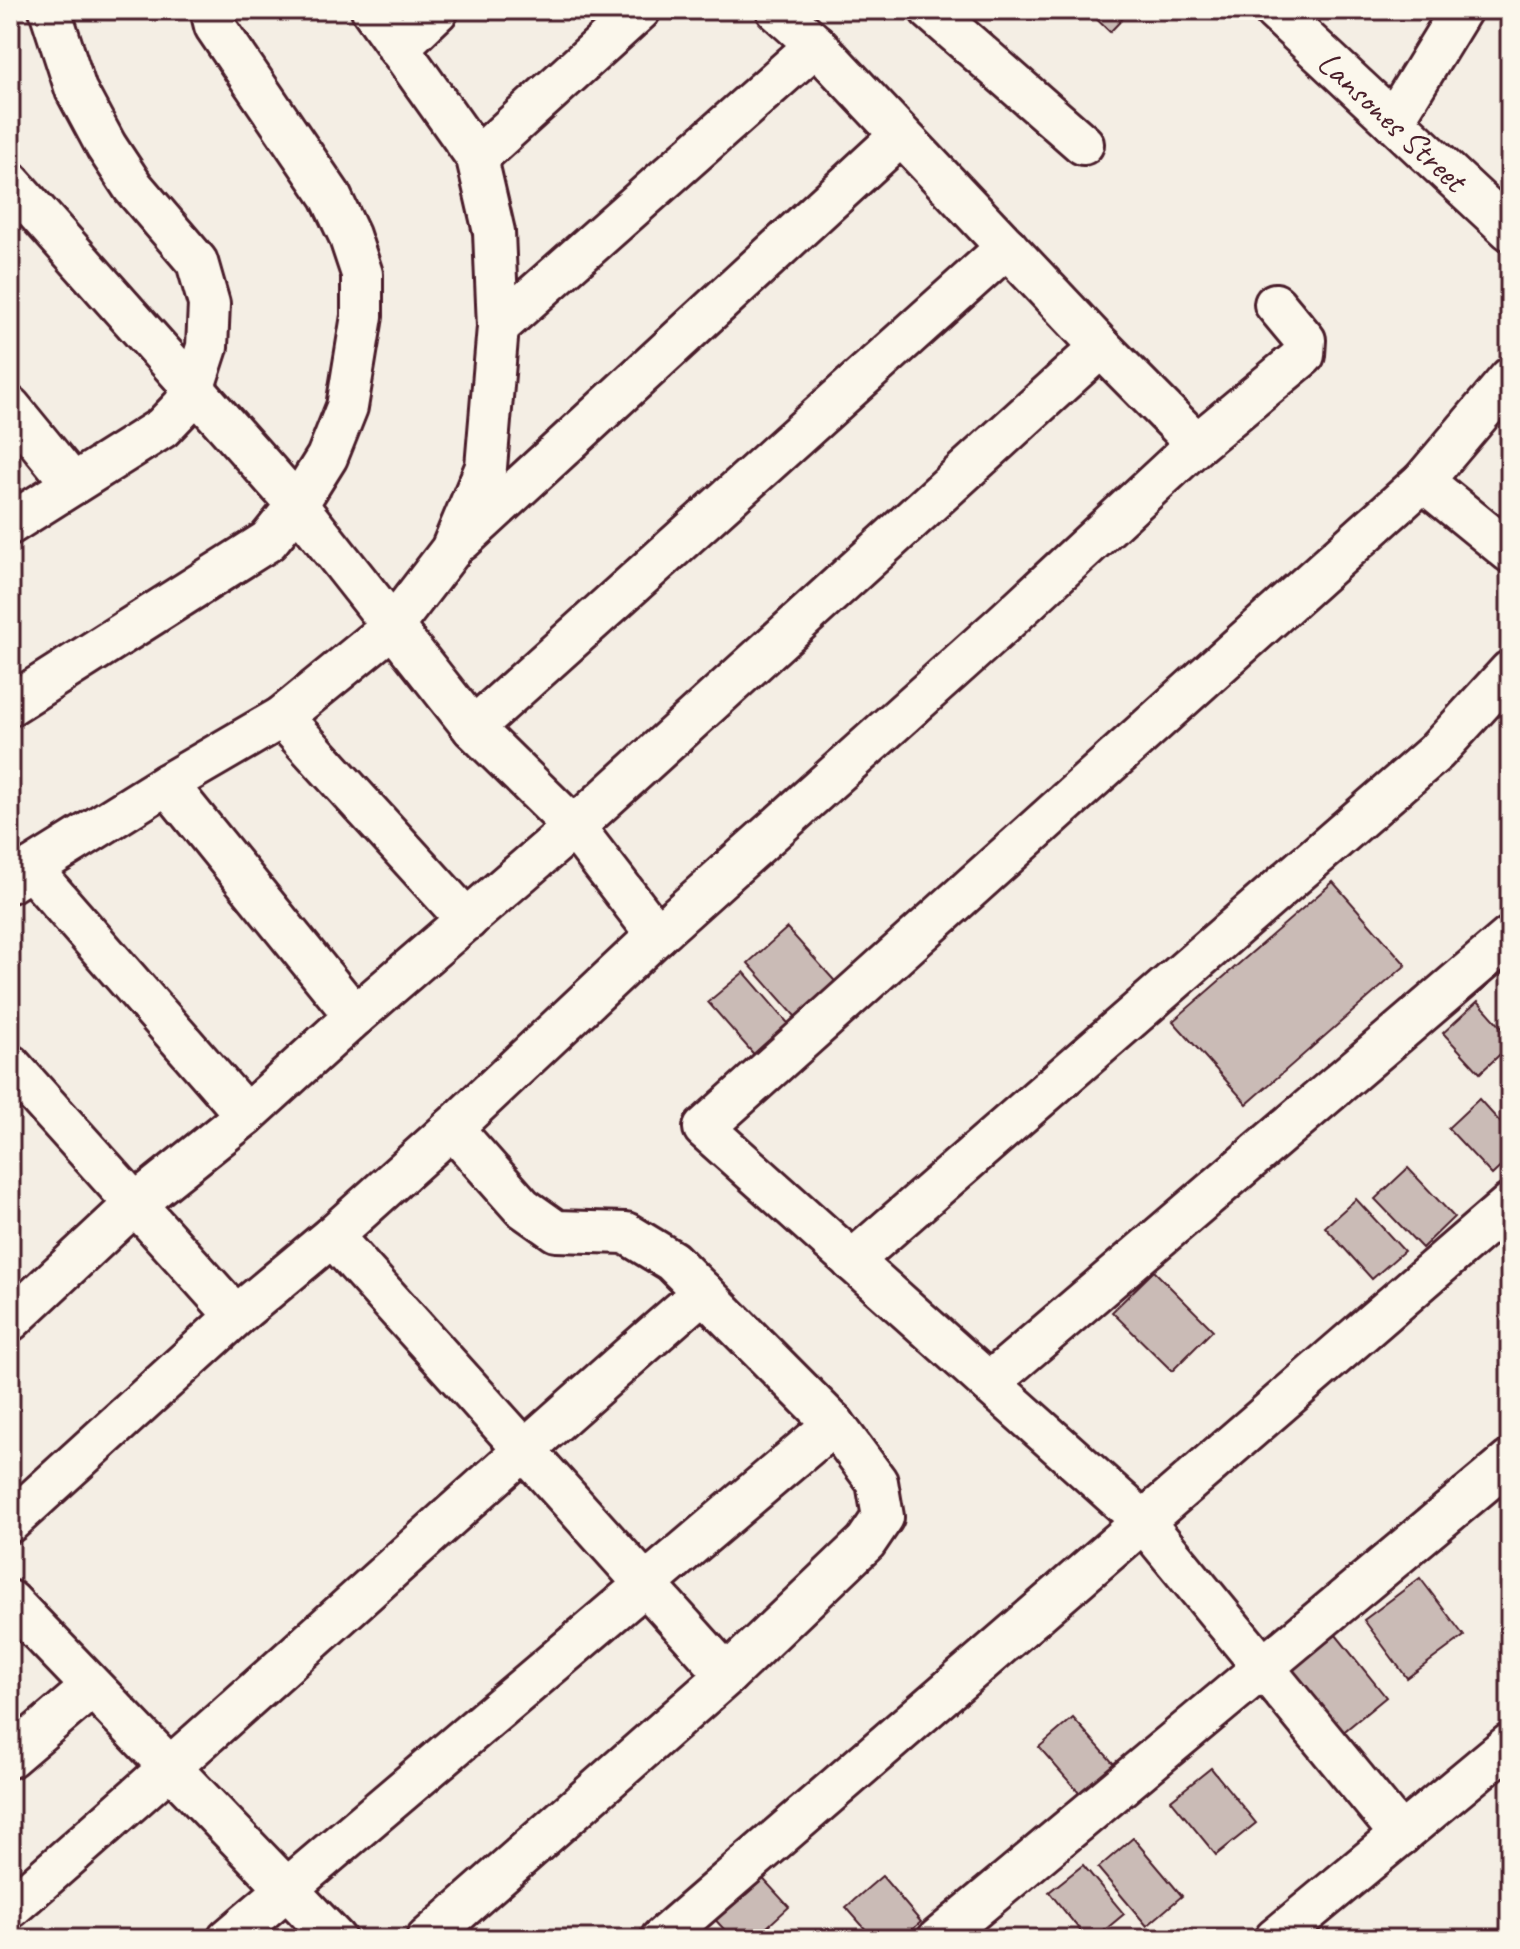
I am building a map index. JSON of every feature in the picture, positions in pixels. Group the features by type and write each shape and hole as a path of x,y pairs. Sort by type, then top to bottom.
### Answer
{"street":[{"path":"10,524 162,428 183,406 194,387 207,347 209,304 197,262 133,187 106,146 76,90 50,10"},
{"path":"10,705 268,541 297,505 327,457 347,407 362,316 362,274 349,235 330,195 215,26 211,10"},
{"path":"372,10 477,158 494,232 498,327 486,467 451,550"},
{"path":"398,48 438,10"},
{"path":"477,158 640,10"},
{"path":"777,10 816,45 1101,347 1197,444"},
{"path":"930,10 1083,144"},
{"name":"Lansones Street","path":"1274,10 1510,230"},
{"path":"1393,121 1461,10"},
{"path":"498,327 816,45"},
{"path":"246,1115 21,876 167,784 282,717 392,627 451,550 900,136"},
{"path":"10,182 297,505 473,728 574,827 657,935"},
{"path":"473,728 1007,247"},
{"path":"10,1522 236,1316 332,1236 452,1128 657,935 1001,626 1197,444 1304,355 1305,340 1275,304"},
{"path":"16,1304 246,1115 355,1016 574,827 1101,347"},
{"path":"1401,1835 1143,1521 704,1128 1423,481 1510,378"},
{"path":"10,407 73,484"},
{"path":"1423,481 1510,552"},
{"path":"852,1261 1436,752 1510,671"},
{"path":"282,717 467,920"},
{"path":"167,784 355,1016"},
{"path":"989,1383 1510,937"},
{"path":"10,1065 236,1316"},
{"path":"427,1939 727,1675 866,1542 883,1517 877,1482 834,1424 672,1261 626,1233 556,1231 522,1207 452,1128"},
{"path":"661,1939 1510,1204"},
{"path":"332,1236 727,1675"},
{"path":"10,1908 171,1769 523,1449 703,1292"},
{"path":"228,1939 834,1424"},
{"path":"938,1939 1510,1461"},
{"path":"10,1601 335,1939"},
{"path":"10,1757 92,1687"},
{"path":"1275,1939 1510,1744"}],"building":[{"path":"1087,10 1131,10 1110,32"},
{"path":"1333,882 1406,965 1247,1104 1173,1021"},
{"path":"787,928 842,989 802,1024 748,963"},
{"path":"744,972 793,1029 758,1059 708,1002"},
{"path":"1478,1001 1510,1037 1510,1045 1480,1073 1443,1033"},
{"path":"1479,1099 1510,1133 1510,1158 1492,1175 1448,1128"},
{"path":"1408,1168 1454,1217 1422,1248 1375,1199"},
{"path":"1356,1199 1404,1251 1372,1279 1325,1227"},
{"path":"1154,1271 1213,1330 1172,1371 1112,1312"},
{"path":"1420,1578 1464,1636 1407,1678 1364,1620"},
{"path":"1336,1635 1386,1697 1341,1734 1290,1671"},
{"path":"1073,1718 1114,1764 1080,1794 1039,1747"},
{"path":"1211,1768 1256,1823 1216,1855 1171,1800"},
{"path":"1133,1838 1182,1896 1147,1926 1098,1868"},
{"path":"1083,1865 1124,1914 1094,1939 1087,1939 1049,1892"},
{"path":"757,1872 789,1907 754,1939 733,1939 710,1914"},
{"path":"882,1876 921,1922 901,1939 874,1939 846,1907"}]}
